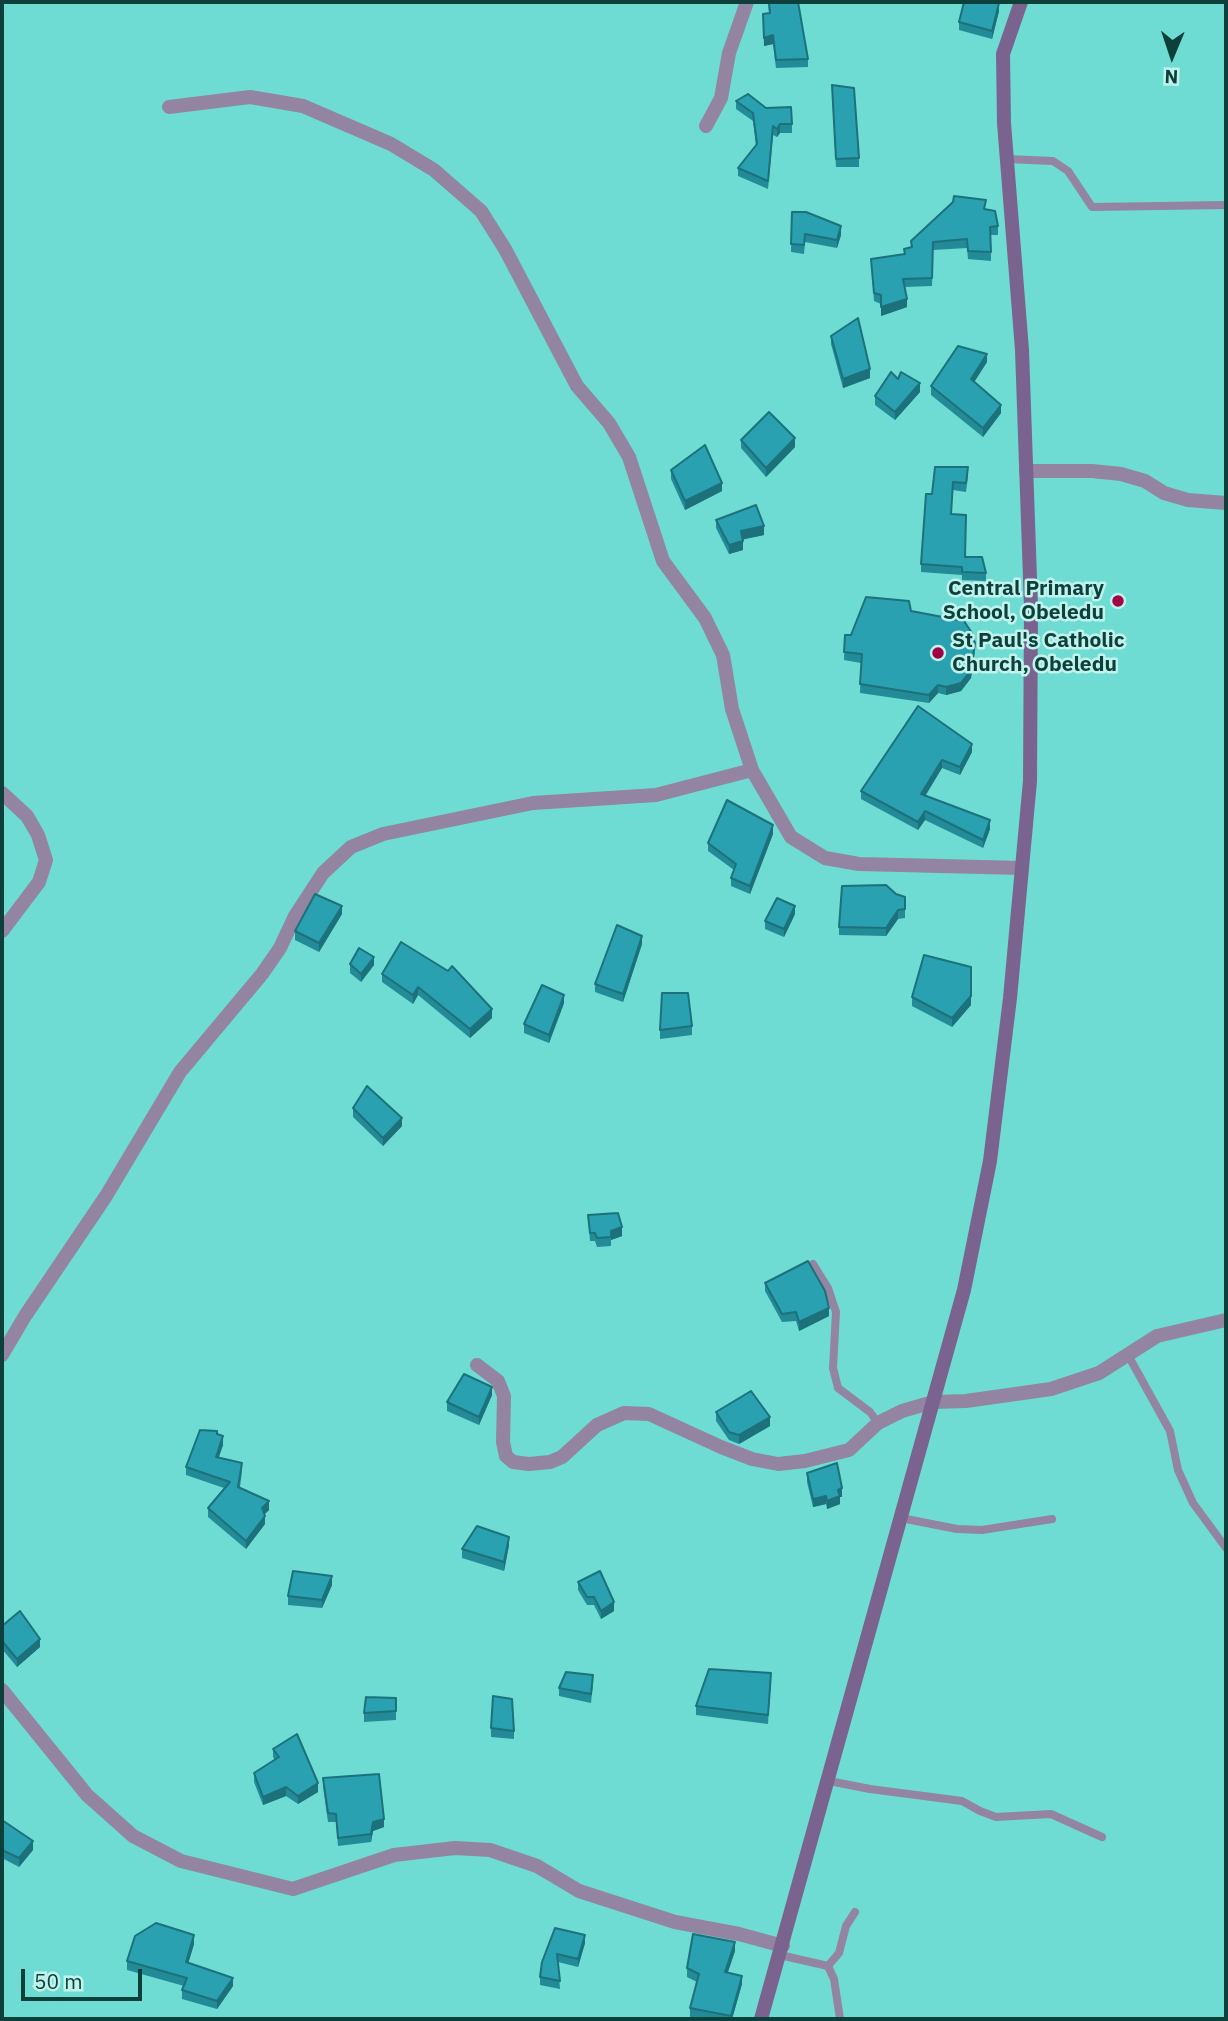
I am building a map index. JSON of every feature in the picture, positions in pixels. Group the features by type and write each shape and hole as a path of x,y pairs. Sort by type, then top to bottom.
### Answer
{"main road":[{"path":"761,2019 964,1290 990,1161 1010,998 1030,781 1031,607 1022,350 1007,159 1003,54 1021,2"}],"street":[{"path":"706,126 720,98 729,53 747,2"},
{"path":"169,107 250,97 303,106 391,144 434,170 481,211 505,249 577,386 609,424 629,457 663,561 705,618 723,655 732,709 752,770 791,837 825,858 859,864 1022,868"},
{"path":"1026,471 1121,474 1145,481 1164,493 1188,500 1226,503"},
{"path":"2,1355 25,1315 106,1196 180,1072 262,974 323,873 351,847 383,834 533,803 656,795 752,770"},
{"path":"2,793 27,816 38,835 46,860 39,882 2,931"},
{"path":"477,1365 498,1381 504,1396 503,1442 506,1456 513,1462 550,1462 562,1457 597,1425 624,1413 649,1414 720,1447 752,1459 778,1464 805,1461 849,1450 877,1423 902,1411 933,1402 965,1401 1051,1388 1099,1373 1157,1336 1226,1320"},
{"path":"2,1690 88,1795 133,1836 181,1861 293,1889 394,1855 455,1848 490,1850 537,1866 579,1891 675,1922 739,1934 782,1951"}],"lane":[{"path":"1007,159 1053,161 1068,171 1092,207 1226,205"},
{"path":"813,1264 828,1289 836,1312 833,1368 838,1388 870,1412 877,1423"},
{"path":"1128,1355 1170,1431 1178,1470 1193,1503 1226,1548"},
{"path":"901,1518 957,1529 982,1530 1052,1519"},
{"path":"829,1781 962,1801 996,1817 1051,1814 1102,1837"},
{"path":"828,1966 839,1953 846,1926 855,1912"},
{"path":"782,1951 828,1966 834,1979 840,2019"}],"building":[{"path":"769,2 798,2 808,59 776,60 773,35 764,38 763,14 770,13"},
{"path":"964,2 999,3 992,31 959,22"},
{"path":"832,85 854,88 859,158 836,159"},
{"path":"748,94 766,108 791,107 792,124 780,124 777,129 773,126 768,181 738,168 757,144 753,113 736,101"},
{"path":"954,196 986,200 984,209 995,211 998,226 990,227 991,252 968,251 967,239 933,242 932,278 903,279 907,299 881,307 881,295 874,293 871,259 905,254 904,249 912,247 911,241 953,202"},
{"path":"792,212 806,212 841,226 837,240 805,234 804,245 791,244"},
{"path":"858,318 870,369 843,379 831,336"},
{"path":"958,346 987,354 971,379 1001,405 983,428 931,386"},
{"path":"891,372 898,379 901,372 920,383 895,412 875,396"},
{"path":"769,412 795,438 766,468 741,440"},
{"path":"705,445 722,483 685,501 671,470"},
{"path":"935,467 968,467 966,483 953,482 951,514 966,515 965,557 982,557 986,573 962,572 962,567 921,564 926,494 932,494"},
{"path":"756,505 764,526 741,531 743,541 729,545 716,520"},
{"path":"866,597 909,601 911,611 964,621 975,643 971,670 961,683 946,687 938,685 929,695 860,684 862,654 844,652 845,635 851,635"},
{"path":"918,706 972,744 960,767 942,760 921,794 990,820 983,840 925,811 918,822 861,791"},
{"path":"727,800 773,825 750,886 731,878 736,864 708,843"},
{"path":"886,885 896,894 905,897 905,909 898,910 886,928 839,927 842,886"},
{"path":"315,894 342,906 319,943 295,931"},
{"path":"777,898 795,906 784,929 765,921"},
{"path":"617,925 642,936 623,994 595,984"},
{"path":"401,942 448,971 452,966 492,1009 470,1029 418,987 413,995 382,974"},
{"path":"359,948 374,957 361,974 350,964"},
{"path":"924,955 971,967 971,996 952,1018 912,997"},
{"path":"542,985 564,995 549,1035 524,1024"},
{"path":"662,993 688,993 692,1026 660,1030"},
{"path":"367,1086 402,1118 383,1138 353,1108"},
{"path":"618,1213 622,1227 611,1231 611,1237 597,1238 595,1233 590,1233 588,1215"},
{"path":"808,1261 825,1291 829,1308 799,1322 796,1312 782,1314 765,1283"},
{"path":"464,1374 492,1387 479,1417 447,1402"},
{"path":"751,1391 770,1417 739,1435 729,1432 716,1412"},
{"path":"200,1430 217,1431 217,1434 223,1436 216,1457 242,1463 238,1487 269,1501 262,1508 265,1516 246,1541 208,1508 230,1482 186,1467"},
{"path":"837,1463 842,1488 838,1490 840,1496 827,1501 826,1496 813,1499 807,1473"},
{"path":"477,1526 509,1537 504,1562 462,1549"},
{"path":"293,1571 332,1576 322,1600 288,1596"},
{"path":"600,1571 614,1602 601,1611 594,1597 587,1597 578,1582"},
{"path":"20,1611 40,1639 17,1659 2,1641 2,1626"},
{"path":"709,1669 771,1673 768,1715 696,1706"},
{"path":"566,1672 593,1675 591,1694 559,1688"},
{"path":"493,1696 512,1699 514,1731 491,1728"},
{"path":"366,1697 396,1698 396,1711 364,1713"},
{"path":"297,1734 318,1783 298,1796 286,1787 263,1797 254,1773 279,1757 273,1749"},
{"path":"379,1774 384,1819 373,1822 371,1834 338,1838 336,1814 328,1813 323,1778"},
{"path":"2,1820 33,1841 19,1858 2,1850"},
{"path":"156,1923 194,1935 186,1962 233,1978 217,2001 182,1990 187,1978 127,1961 135,1936"},
{"path":"555,1928 585,1935 578,1959 557,1954 560,1981 540,1977 542,1962"},
{"path":"693,1934 735,1942 725,1972 742,1976 731,2016 690,2008 699,1974 687,1968"}],"place":[{"name":"Central Primary School, Obeledu","path":"1118,601"},
{"name":"St Paul's Catholic Church, Obeledu","path":"938,653"}]}
